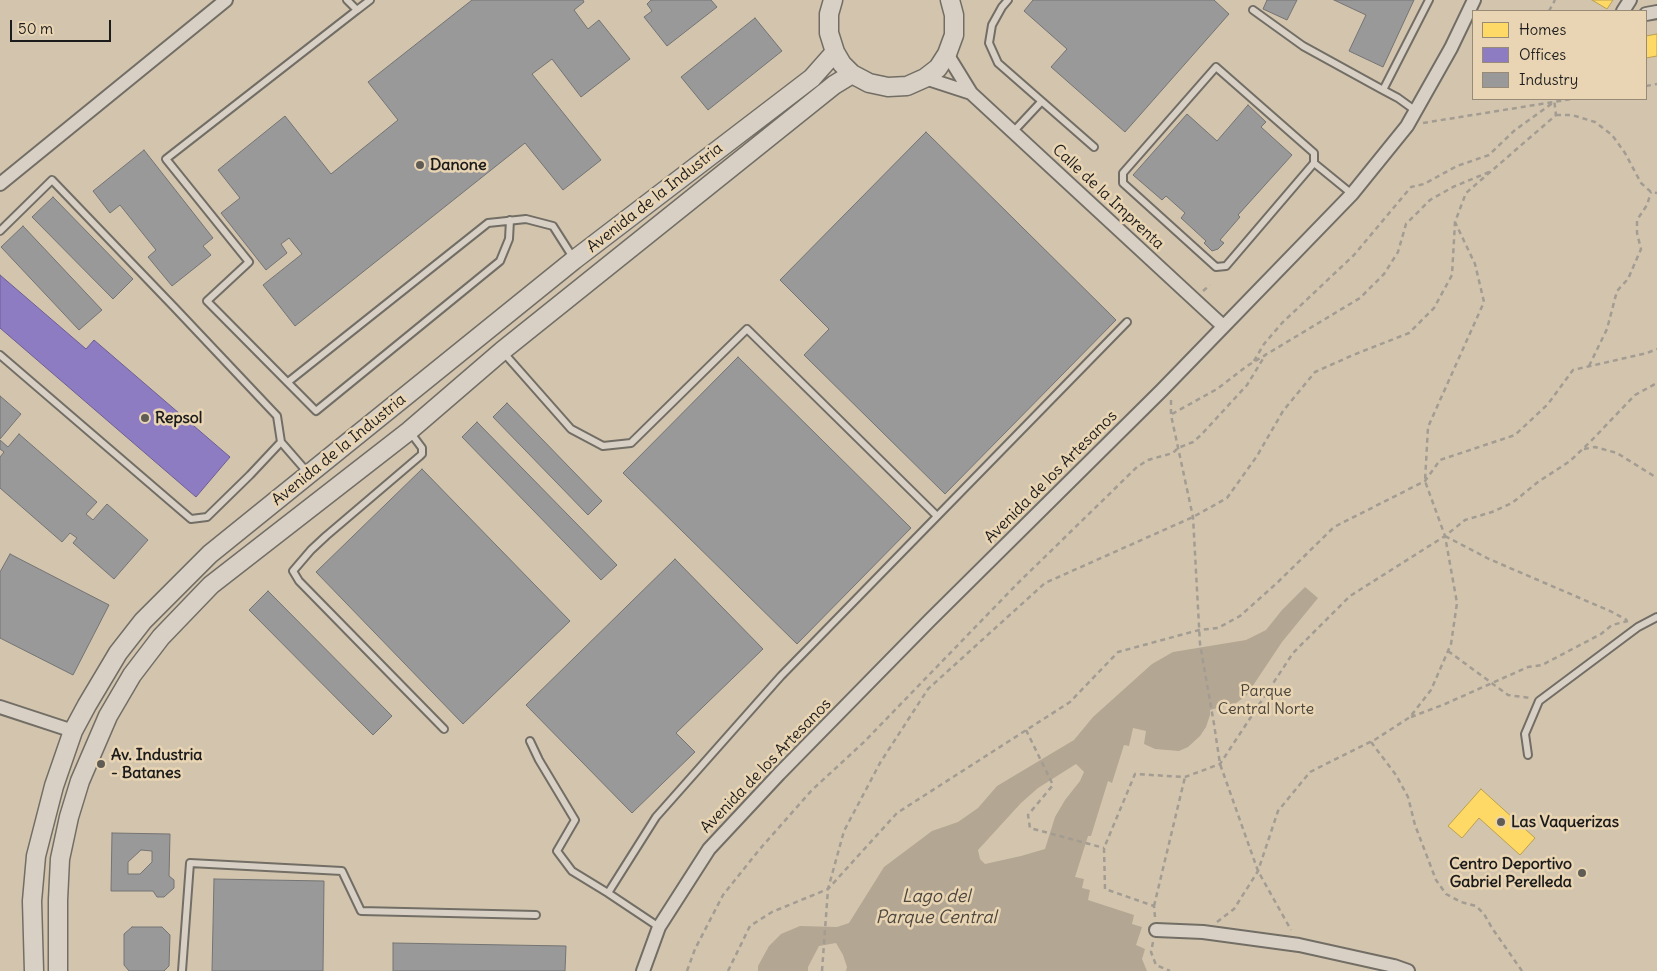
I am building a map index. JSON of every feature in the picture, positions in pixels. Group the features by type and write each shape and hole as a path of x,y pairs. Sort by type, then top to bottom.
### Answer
{"street":[{"path":"0,184 226,0"},
{"path":"833,0 829,14 829,33 834,52 852,74 869,84 888,87 907,86 925,78 938,68 948,54 954,35 954,15 950,0"},
{"name":"Avenida de los Artesanos","path":"643,971 658,927 709,849 779,774 930,620 1162,390 1352,194 1407,126 1451,48 1474,0"},
{"name":"Avenida de la Industria","path":"34,971 32,901 36,856 54,786 73,731 118,653 143,621 210,554 574,260 812,78 834,52"},
{"name":"Calle de la Imprenta","path":"948,54 971,93 1223,326"},
{"name":"Avenida de la Industria","path":"58,971 60,859 69,817 80,781 108,716 132,675 161,637 211,585 409,431 502,351 852,74"},
{"name":"Calle de la Imprenta","path":"925,78 971,93"},
{"path":"0,707 73,731"},
{"path":"1156,930 1203,932 1299,945 1394,966 1408,971"}],"lane":[{"path":"347,0 357,10"},
{"path":"370,0 166,159 249,262 208,301 316,411 500,261 509,239 510,220"},
{"path":"1008,0 992,25 989,43 998,63 1094,147"},
{"path":"1383,90 1429,0"},
{"path":"1253,10 1303,46 1398,98 1416,111"},
{"path":"1216,67 1314,152 1314,163 1226,266 1216,267 1123,183 1123,173 1216,67"},
{"path":"1014,132 1041,102"},
{"path":"1314,163 1352,194"},
{"path":"0,231 52,180 277,416 281,442 309,474"},
{"path":"288,382 488,223 526,219 553,226 574,260"},
{"path":"608,893 656,817 781,676 1127,322"},
{"path":"502,351 571,429 603,446 631,443 747,329 937,516"},
{"path":"0,355 191,519 207,517 281,442"},
{"path":"409,431 422,448 422,454 311,550 293,571 299,581 444,729"},
{"path":"1528,755 1525,734 1539,701 1638,627 1657,617"},
{"path":"530,741 539,760 575,820 558,850 572,871 658,927"},
{"path":"182,971 190,862 342,871 361,911 536,915"}],"path":[{"path":"1554,100 1556,115"},
{"path":"1407,126 1554,100"},
{"path":"1253,362 1264,344 1282,323 1354,255 1410,187 1424,184 1457,166 1489,155 1515,130 1554,100"},
{"path":"822,971 828,889 844,831 880,763 928,689 1044,583 1193,517 1227,498 1257,456 1283,411 1315,372 1409,333 1434,308 1452,275 1456,222 1466,193 1556,115 1572,115 1595,122 1612,135 1625,153 1641,183 1651,192 1657,193"},
{"path":"1171,415 1217,389 1253,362 1360,298 1384,274 1398,252 1406,224 1430,200 1453,187 1492,170"},
{"path":"1589,366 1607,328 1617,291 1628,279 1641,250 1637,233 1637,220 1647,205 1651,192"},
{"path":"1410,717 1431,690 1448,652 1451,644 1457,603 1445,536 1426,481 1428,427 1484,302 1475,264 1456,222"},
{"path":"728,971 750,926 772,912 828,889 897,813 1070,702 1118,652 1199,630 1218,628 1240,616 1334,527 1426,481 1440,460 1515,435 1548,404 1574,370 1657,349"},
{"path":"687,971 695,949 724,896 759,850 812,790 864,742 906,696 1137,467 1148,460 1166,456 1178,448 1193,442 1201,435 1247,385 1266,354"},
{"path":"1154,906 1105,889 1104,848 1135,774 1185,777 1220,764 1293,653 1350,596 1445,536 1464,520 1492,512 1512,503 1583,449 1635,395 1657,383"},
{"path":"1162,390 1171,399 1171,415 1193,517 1200,644 1220,764 1258,871 1299,945"},
{"path":"1583,449 1595,448 1617,453 1657,478"},
{"path":"1445,536 1489,559 1610,611 1638,627"},
{"path":"1203,932 1234,909 1258,871 1278,811 1310,772 1371,742 1410,717 1445,704 1528,667 1542,665 1601,634 1612,625 1628,621"},
{"path":"1448,652 1508,695 1530,698 1545,697"},
{"path":"1026,730 1053,785 1028,815 1030,828 1104,848"},
{"path":"1371,742 1396,775 1408,797 1436,880 1446,894 1461,902 1476,906 1484,914 1522,971"},
{"path":"1170,971 1156,965 1151,952 1156,930 1154,906 1185,777"}],"green space":[{"name":"Parque Central Norte","path":"0,0 1657,0 1657,971 0,971"}],"water":[{"name":"Lago del Parque Central","path":"1305,587 1318,598 1282,642 1246,696 1236,703 1210,710 1206,727 1200,736 1188,747 1179,751 1155,749 1144,744 1146,731 1133,728 1129,746 1124,745 1112,783 1108,781 1091,836 1088,836 1075,877 1084,879 1082,888 1090,890 1088,900 1134,915 1132,924 1142,927 1136,945 1145,949 1142,959 1147,971 846,971 847,967 843,955 836,943 819,946 808,967 808,971 758,971 758,966 769,946 781,934 800,926 837,927 849,923 884,867 932,831 958,822 978,808 997,786 1074,740 1093,717 1152,664 1173,652 1246,640 1266,630 1282,610","holes":["1076,764 1084,772 1080,781 1055,817 1045,849 985,864 980,859 978,850 1021,803 1038,788"]}],"building: Homes":[{"path":"1592,0 1613,0 1607,9"},
{"path":"1657,34 1657,56 1647,58 1647,36"},
{"name":"Las Vaquerizas","path":"1481,789 1535,838 1520,855 1479,818 1462,838 1448,826"}],"building: Offices":[{"name":"Repsol","path":"0,275 86,349 94,340 230,457 196,497 0,328"}],"building: Industry":[{"name":"Danone","path":"472,0 583,0 584,2 574,10 588,29 599,20 630,59 581,97 552,59 532,74 601,160 563,190 525,143 295,326 263,285 302,254 289,238 281,244 287,253 266,270 221,213 240,198 218,170 285,116 331,174 398,120 368,82"},
{"path":"651,0 711,0 717,7 667,46 644,17 652,11 647,4"},
{"path":"1033,0 1214,0 1229,14 1125,132 1051,67 1067,49 1024,11"},
{"path":"1267,0 1297,0 1287,20 1263,9"},
{"path":"1334,0 1414,0 1383,67 1349,51 1366,15"},
{"path":"755,18 782,51 708,110 681,77"},
{"path":"1248,105 1266,122 1261,127 1292,155 1238,215 1240,217 1220,240 1224,243 1218,249 1212,251 1204,243 1206,241 1181,218 1185,213 1166,196 1162,200 1133,175 1187,114 1217,141"},
{"path":"926,132 1116,320 945,494 804,355 829,329 780,280"},
{"path":"144,150 213,238 203,246 211,255 172,286 148,257 156,250 120,205 110,213 93,191"},
{"path":"53,197 133,279 113,299 32,217"},
{"path":"23,226 102,310 79,330 1,247"},
{"path":"738,357 911,528 797,644 623,473"},
{"path":"0,396 21,414 0,439"},
{"path":"507,403 602,501 588,515 493,417"},
{"path":"477,422 617,565 601,580 462,437"},
{"path":"19,434 97,502 86,514 93,520 107,504 148,540 114,579 73,543 77,538 70,533 62,542 0,488 0,457 4,452 0,449 0,440 8,447"},
{"path":"422,469 570,621 463,724 316,572"},
{"path":"10,554 109,605 73,675 0,638 0,572"},
{"path":"675,559 763,649 676,733 695,752 632,813 526,705"},
{"path":"268,591 392,716 373,735 249,610"},
{"path":"112,833 170,834 169,876 174,880 174,888 164,897 157,897 153,891 111,891","holes":["141,850 152,851 152,862 140,874 128,874 128,862"]},
{"path":"214,879 324,881 323,971 212,971"},
{"path":"132,927 162,927 170,935 169,966 164,971 129,971 124,965 124,934"},
{"path":"393,943 566,946 565,971 393,971"}],"place":[{"name":"Danone","path":"420,165"},
{"name":"Repsol","path":"145,418"},
{"name":"Av. Industria - Batanes","path":"101,764"},
{"name":"Las Vaquerizas","path":"1501,822"},
{"name":"Centro Deportivo Gabriel Perelleda","path":"1582,873"}]}
